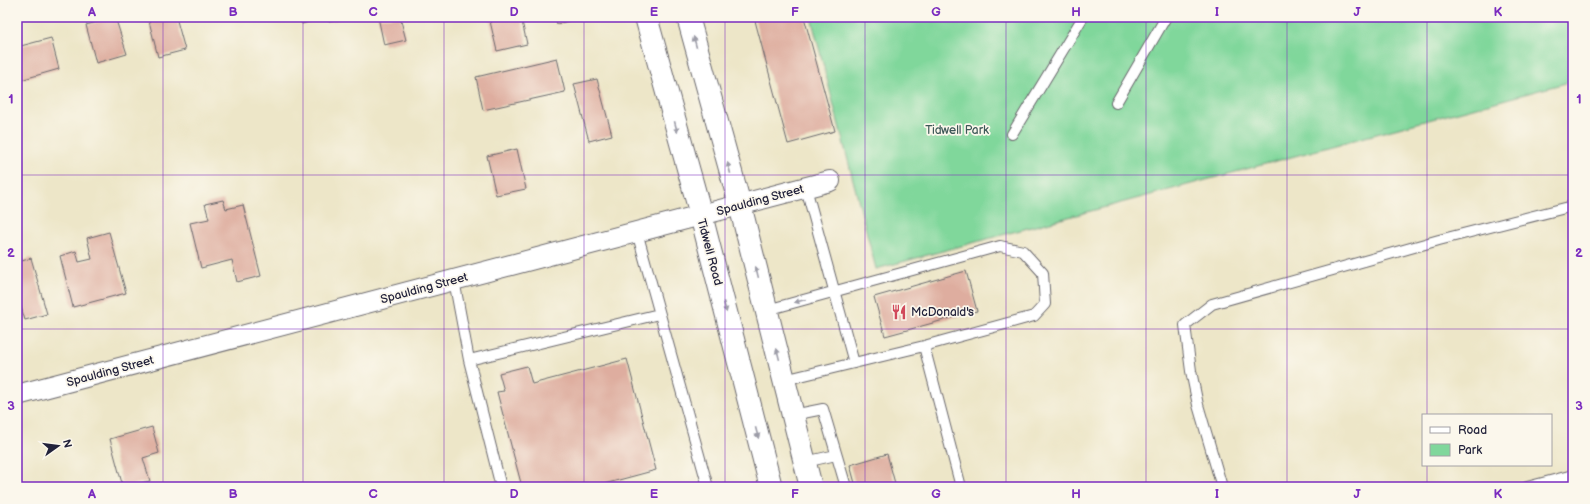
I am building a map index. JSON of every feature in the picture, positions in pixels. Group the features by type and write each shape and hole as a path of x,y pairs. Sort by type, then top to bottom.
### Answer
{"main road":[{"name":"Tidwell Road","path":"646,17 772,487"},
{"path":"688,17 740,205 811,487"}],"street":[{"name":"Spaulding Street","path":"17,395 830,181"}],"lane":[{"path":"1012,134 1083,17"},
{"path":"1116,103 1166,17"},
{"path":"806,188 854,363"},
{"path":"1222,487 1198,405 1191,371 1185,325 1212,304 1439,240 1573,206"},
{"path":"637,232 708,487"},
{"path":"766,310 1000,246 1023,251 1043,273 1045,304 1034,316 924,346 784,380"},
{"path":"454,280 469,360 501,487"},
{"path":"469,360 659,314"},
{"path":"924,346 961,487"},
{"path":"793,415 823,409 846,487"},
{"path":"805,462 836,454"},
{"path":"1527,487 1573,475"}],"green space":[{"name":"Tidwell Park","path":"811,17 1573,17 1573,81 876,269"}],"building":[{"path":"115,17 127,54 96,63 86,25"},
{"path":"148,17 176,17 185,50 158,57"},
{"path":"300,17 325,17 302,24"},
{"path":"328,17 346,17 329,22"},
{"path":"378,17 400,17 406,40 384,45"},
{"path":"489,17 521,17 527,44 497,51"},
{"path":"555,17 583,17 557,24"},
{"path":"754,17 804,17 835,131 788,144"},
{"path":"51,38 59,69 17,81 17,47"},
{"path":"557,58 565,92 483,110 476,77"},
{"path":"597,79 612,135 589,141 574,84"},
{"path":"517,149 526,189 496,195 487,156"},
{"path":"223,200 226,209 243,205 261,276 237,282 232,260 201,268 190,223 209,219 205,204"},
{"path":"109,232 126,293 73,307 60,256 76,251 79,262 92,259 87,238"},
{"path":"17,243 22,261 31,258 47,314 25,320 21,307 17,308"},
{"path":"966,271 977,311 885,336 874,297"},
{"path":"627,359 656,470 593,487 522,487 497,392 504,391 499,373 527,366 532,384"},
{"path":"152,427 159,453 143,458 150,481 123,487 110,439"},
{"path":"887,454 896,487 856,487 850,465"}],"place":[{"name":"McDonald's","path":"899,312"}]}
